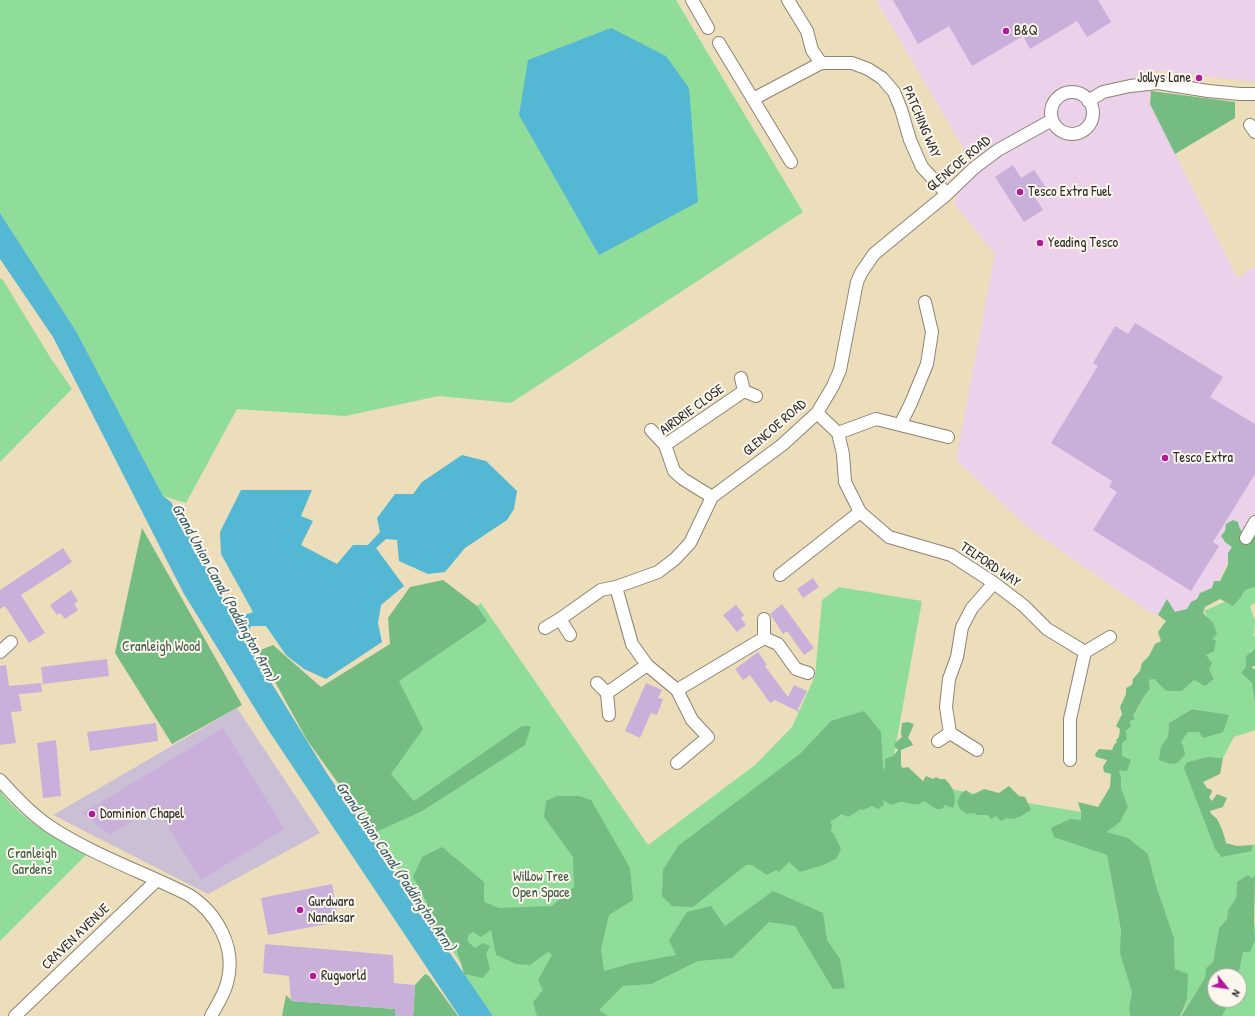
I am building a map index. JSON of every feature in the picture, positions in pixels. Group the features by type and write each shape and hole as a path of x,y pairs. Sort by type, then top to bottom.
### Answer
{"street":[{"path":"692,0 708,28"},
{"path":"788,0 807,31 812,50 821,63"},
{"path":"719,43 792,162"},
{"name":"PATCHING WAY","path":"753,99 821,63 852,63 868,69 882,78 894,92 901,109 910,140 922,167 947,194"},
{"path":"1088,101 1103,92 1130,86 1158,83 1208,91 1255,94"},
{"path":"1065,94 1080,94 1088,101 1092,108 1092,115 1090,122 1084,130 1078,134 1070,134 1063,133 1055,126 1052,120 1051,112 1052,105 1059,97 1065,94"},
{"name":"GLENCOE ROAD","path":"545,628 601,590 616,587 658,572 675,559 690,544 712,497 782,446 817,412 833,386 840,370 857,282 861,273 874,254 947,194 974,168 992,154 1052,120"},
{"path":"900,424 911,403 927,364 932,332 925,302"},
{"path":"741,378 744,391"},
{"name":"AIRDRIE CLOSE","path":"712,497 683,479 674,471 664,445 744,391 756,396"},
{"path":"817,412 838,433 876,419 948,437"},
{"path":"651,430 664,445"},
{"name":"TELFORD WAY","path":"838,433 843,454 845,482 860,512 888,537 951,555 994,583 1024,606 1047,629 1085,652"},
{"path":"780,575 860,512"},
{"path":"1246,538 1255,522"},
{"path":"977,750 950,733 946,707 949,679 958,657 962,627 972,608 994,583"},
{"path":"616,587 632,644 647,665 677,690 692,720 713,735 676,763"},
{"path":"560,619 570,635"},
{"path":"764,619 764,638"},
{"path":"1070,760 1070,719 1085,652 1110,637"},
{"path":"677,690 764,638"},
{"path":"764,638 778,644 796,669 808,673"},
{"path":"0,652 11,642"},
{"path":"607,693 647,665"},
{"path":"597,684 607,693 609,715"},
{"path":"938,741 950,733"},
{"path":"0,780 23,805 49,826 73,840 189,895 204,907 216,921 224,937 229,959 228,981 221,999 211,1016"},
{"name":"CRAVEN AVENUE","path":"15,1016 157,880"}],"shaded area":[{"path":"876,0 1255,0 1255,82 1152,70 1150,104 1238,279 1255,265 1255,516 1230,557 1216,585 1184,614 1152,614 1030,529 956,460 995,254 954,204 970,159"},
{"path":"237,708 320,833 208,894 53,815"}],"green space":[{"path":"0,0 676,0 803,212 511,403 439,396 345,416 237,409 186,503 163,496 76,331 0,213"},
{"path":"1151,91 1235,102 1235,118 1175,154 1150,104"},
{"path":"0,278 3,280 50,357 72,389 0,462"},
{"path":"1233,520 1238,522 1241,530 1252,540 1255,533 1255,587 1245,590 1233,606 1220,599 1205,607 1203,613 1213,623 1217,634 1212,639 1216,641 1214,651 1206,655 1212,663 1209,669 1214,679 1205,686 1194,680 1182,691 1166,691 1154,679 1149,680 1150,689 1133,716 1135,719 1130,721 1131,726 1126,731 1127,739 1122,743 1122,756 1131,760 1127,771 1119,770 1121,787 1128,807 1120,822 1107,832 1128,838 1148,854 1156,885 1174,938 1175,969 1188,974 1187,999 1180,1016 1130,1016 1129,1007 1132,992 1120,953 1121,931 1107,855 1054,837 1051,828 1070,819 1081,820 1081,812 1078,802 1098,807 1110,787 1111,774 1104,772 1103,767 1107,760 1096,757 1095,754 1099,749 1112,750 1117,742 1116,740 1119,737 1120,729 1116,726 1122,714 1120,707 1126,694 1126,688 1132,685 1133,679 1140,671 1142,663 1149,656 1155,644 1161,641 1158,632 1166,621 1158,615 1167,599 1175,612 1187,609 1191,602 1197,599 1200,593 1212,588 1214,581 1220,581 1228,565 1228,553 1232,547 1225,542 1221,536 1225,531 1226,524"},
{"name":"Cranleigh Wood","path":"142,528 242,705 172,744 115,653"},
{"path":"443,580 477,606 487,621 399,681 423,729 391,774 414,801 522,726 531,726 525,745 422,811 374,833 307,740 258,651 273,645 321,687 390,644 388,618 410,587"},
{"name":"Willow Tree Open Space","path":"839,587 922,601 890,777 1028,804 1081,812 1096,851 1107,855 1132,992 1129,1007 1130,1016 493,1016 464,974 468,974 307,735 481,603 648,845 755,765 792,727 815,676 822,600"},
{"path":"1255,587 1255,603 1250,606 1255,621 1255,647 1245,659 1246,666 1241,673 1252,683 1255,704 1255,730 1234,737 1223,758 1208,757 1187,762 1205,823 1215,849 1252,851 1253,845 1255,844 1255,875 1252,878 1237,882 1236,898 1228,910 1227,919 1219,928 1213,962 1206,968 1206,977 1180,1016 1187,999 1175,970 1174,938 1156,885 1148,854 1107,832 1120,822 1128,807 1121,787 1119,770 1122,756 1122,743 1133,716 1145,694 1150,689 1149,680 1154,679 1166,691 1182,691 1194,680 1214,679 1209,669 1206,654 1211,639 1209,621 1204,611 1237,596 1241,597 1245,590","holes":["1192,709 1201,710 1200,732 1188,732 1180,742 1161,746 1168,737 1169,723"]},
{"path":"1255,647 1255,666 1252,668 1255,669 1255,704 1252,683 1241,673 1246,666 1247,656"},
{"path":"1192,709 1229,715 1223,732 1203,738 1199,732 1188,732 1181,742 1185,754 1177,763 1171,764 1159,760 1161,746 1168,737 1169,723"},
{"path":"864,711 881,732 883,767 885,770 885,759 893,756 898,750 894,746 895,743 902,737 902,723 908,722 914,724 908,738 913,745 901,750 901,766 903,768 908,767 923,781 926,776 933,779 936,777 945,779 954,792 955,800 953,808 945,805 942,809 936,809 924,801 918,804 901,802 891,805 883,800 884,805 878,809 872,806 863,810 861,809 848,817 842,814 830,822 832,825 831,832 834,834 841,849 836,859 823,865 800,872 789,862 779,872 776,870 767,875 752,865 746,865 693,907 672,906 662,896 663,870 678,846 801,753 831,721"},
{"path":"1208,757 1223,758 1220,774 1203,782 1207,788 1212,790 1209,797 1212,801 1217,794 1227,798 1223,807 1210,811 1217,819 1226,843 1237,846 1253,845 1252,851 1222,857 1215,849 1184,768 1187,762"},
{"path":"1009,786 1019,796 1025,797 1031,810 1022,816 1013,819 1006,818 1001,821 996,816 991,819 988,815 976,815 975,813 967,814 960,809 957,802 961,794 966,790 972,795 984,789 999,793"},
{"name":"Cranleigh Gardens","path":"0,791 9,802 29,820 62,842 86,855 0,941"},
{"path":"557,796 579,796 591,800 630,868 633,900 609,915 601,949 604,971 633,963 676,955 669,940 687,912 711,906 725,926 773,891 823,913 827,940 840,959 845,988 833,989 795,926 769,922 732,958 698,961 651,984 623,986 599,1010 608,1016 537,1016 533,1002 543,990 538,980 552,955 548,952 530,965 516,964 496,955 491,930 481,937 473,932 468,935 468,942 475,948 483,943 490,946 486,954 490,969 483,978 464,974 455,943 441,941 428,920 427,903 413,877 422,857 442,847 484,882 484,902 499,908 552,906 574,887 573,857 544,817 546,801"},
{"path":"1248,875 1252,878 1255,875 1255,940 1250,952 1243,952 1240,968 1207,968 1207,1008 1226,1008 1222,1016 1181,1016 1205,978 1206,968 1213,962 1219,928 1227,919 1228,910 1236,898 1237,882"},
{"path":"1255,923 1255,1016 1212,1016 1216,1008 1247,1008 1247,968 1234,968"},
{"path":"425,974 429,976 458,1016 413,1016 415,985"},
{"path":"286,995 292,1001 395,1009 395,1016 282,1016"}],"water":[{"path":"611,28 666,56 689,88 698,202 599,255 519,115 528,60"},
{"path":"0,213 76,331 163,496 171,502 234,619 253,612 221,554 220,532 241,490 312,490 301,516 313,521 301,545 337,564 353,545 368,545 380,532 377,518 395,494 413,494 422,482 462,455 486,461 517,491 514,509 507,520 465,548 445,572 428,574 399,561 397,540 386,539 376,548 404,586 381,605 378,623 382,642 326,679 304,669 286,655 266,626 251,626 245,640 328,775 493,1016 459,1016 267,728 184,594 53,337 0,259"}],"building":[{"name":"B&Q","path":"893,0 1098,0 1111,22 1087,37 1077,21 1030,49 1023,36 972,66 949,26 918,44"},
{"path":"1013,165 1021,178 1034,170 1047,189 1035,197 1043,210 1024,222 995,177"},
{"name":"Tesco Extra","path":"1135,323 1223,377 1210,397 1255,424 1255,474 1213,542 1219,546 1191,591 1093,530 1117,492 1109,487 1112,481 1051,443 1098,366 1093,363 1115,326 1128,334"},
{"path":"63,548 72,562 21,595 45,633 29,643 5,606 0,609 0,590"},
{"path":"813,578 819,587 803,598 797,589"},
{"path":"71,590 78,601 74,604 78,610 65,619 60,613 57,615 50,605"},
{"path":"782,604 814,648 804,655 787,631 783,634 770,614"},
{"path":"736,605 744,615 741,618 746,625 737,632 723,615"},
{"path":"758,652 767,665 765,666 788,697 794,685 807,691 798,709 801,713 775,700 770,703 750,675 743,680 735,669"},
{"path":"107,659 109,676 43,684 41,667"},
{"path":"6,665 9,686 41,683 42,692 19,694 22,711 11,712 16,743 0,745 0,666"},
{"path":"646,683 662,690 658,698 663,699 657,715 651,713 640,738 625,731"},
{"path":"156,723 158,741 90,751 87,732"},
{"path":"223,728 284,829 201,880 156,807 109,835 83,813"},
{"path":"56,740 61,796 43,798 37,743"},
{"name":"Gurdwara Nanaksar","path":"332,884 339,922 268,935 261,898"},
{"path":"265,944 393,955 394,983 415,985 413,1016 395,1016 395,1009 291,1001 289,976 263,973"}],"place":[{"name":"B&Q","path":"1006,31"},
{"name":"Jollys Lane","path":"1199,78"},
{"name":"Tesco Extra Fuel","path":"1020,192"},
{"name":"Yeading Tesco","path":"1040,243"},
{"name":"Tesco Extra","path":"1165,458"},
{"name":"Dominion Chapel","path":"92,814"},
{"name":"Gurdwara Nanaksar","path":"300,910"},
{"name":"Rugworld","path":"313,976"}],"water label":[{"name":"Grand Union Canal (Paddington Arm)","path":"224,593"},
{"name":"Grand Union Canal (Paddington Arm)","path":"395,867"}]}
